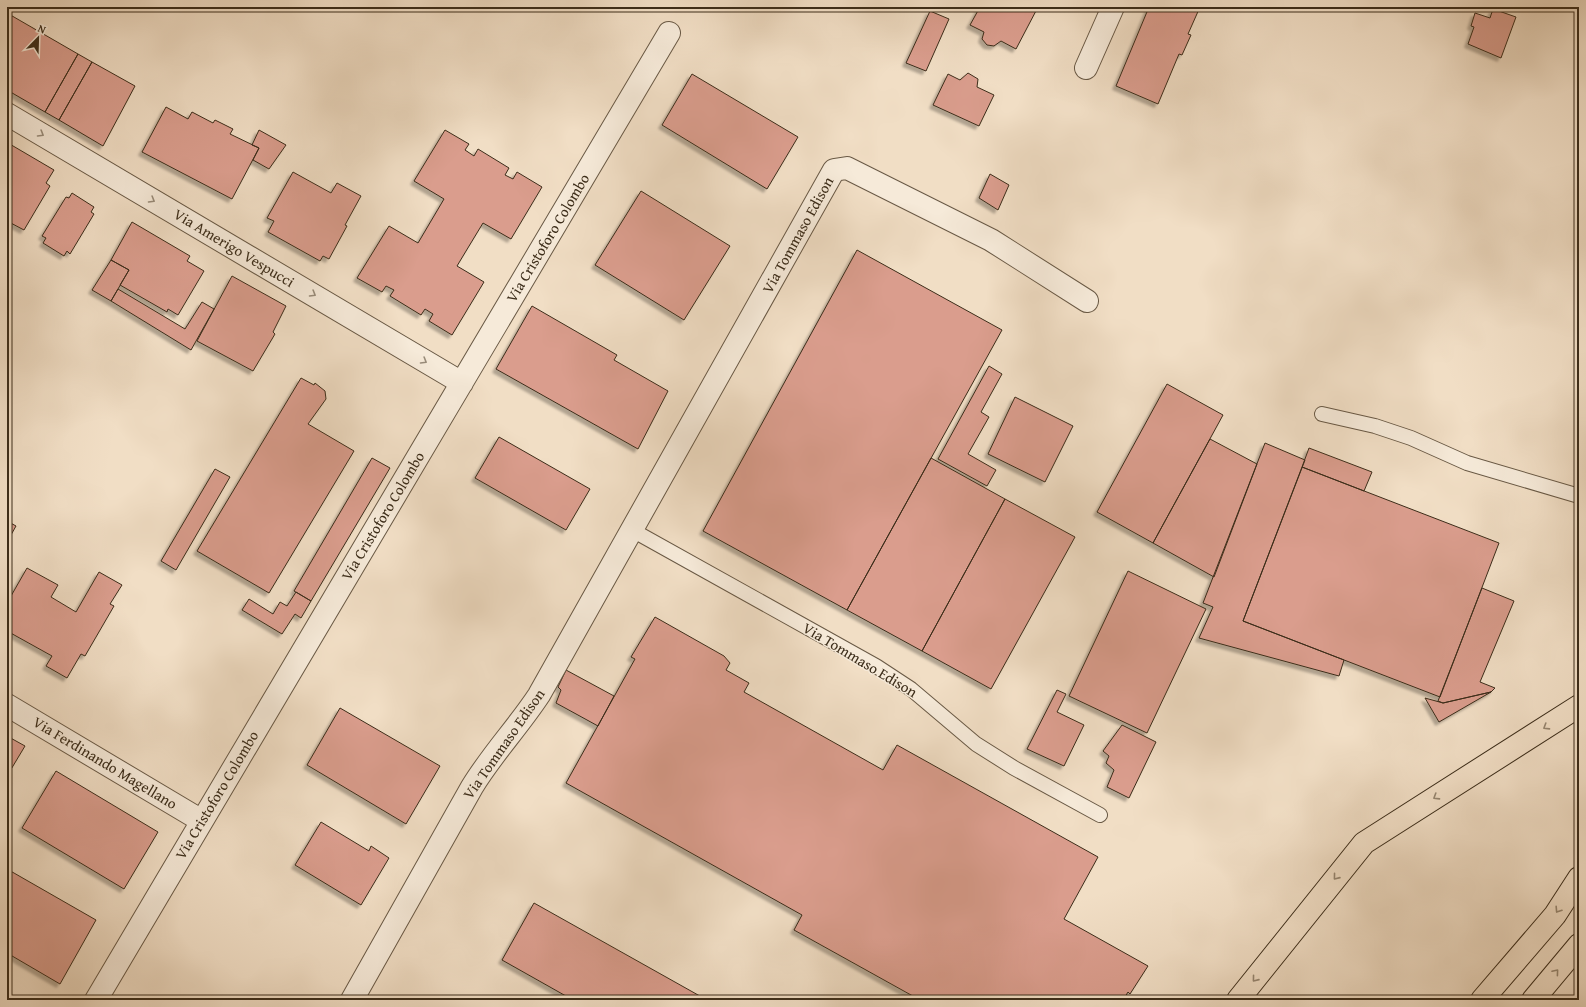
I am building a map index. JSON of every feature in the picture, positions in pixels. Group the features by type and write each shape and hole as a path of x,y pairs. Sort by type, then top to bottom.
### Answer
{"highway":[{"path":"1238,1000 1364,843 1579,706"},
{"path":"1482,1000 1555,915 1579,878"},
{"path":"1533,1000 1579,945"}],"street":[{"path":"1086,68 1113,7"},
{"name":"Via Cristoforo Colombo","path":"96,1000 669,33"},
{"name":"Via Amerigo Vespucci","path":"7,114 462,383"},
{"name":"Via Tommaso Edison","path":"352,1000 485,765 527,714 538,696 834,170 847,168 992,240 1087,301"},
{"name":"Via Ferdinando Magellano","path":"7,705 202,821"}],"lane":[{"path":"1322,414 1375,426 1412,438 1467,463 1579,496"},
{"name":"Via Tommaso Edison","path":"632,530 876,666 911,689 976,744 1014,768 1100,815"}],"building":[{"path":"980,7 1038,7 1016,49 1001,41 994,46 987,45 982,39 984,32 970,25"},
{"path":"1149,7 1200,7 1188,34 1191,35 1182,55 1179,54 1158,104 1116,86"},
{"path":"1493,9 1516,17 1501,58 1468,44 1474,27 1471,26 1475,13 1490,18"},
{"path":"930,11 949,19 926,71 906,63"},
{"path":"7,13 78,54 45,112 7,90"},
{"path":"78,54 92,62 59,120 45,112"},
{"path":"92,62 135,86 103,146 59,120"},
{"path":"968,73 978,79 977,87 994,95 979,126 933,105 948,74 960,80"},
{"path":"692,74 798,137 767,189 662,125"},
{"path":"166,107 188,119 192,112 213,123 215,120 233,129 230,134 259,148 232,199 142,152"},
{"path":"259,130 286,145 269,169 253,160 259,148 252,145"},
{"path":"445,130 469,144 465,150 474,156 478,149 509,168 505,175 513,179 517,172 542,187 511,239 483,223 457,266 484,282 452,335 429,321 433,314 425,309 421,315 390,296 394,290 386,286 382,292 357,278 389,226 418,243 444,199 414,181"},
{"path":"8,143 54,170 46,183 50,186 24,230 7,221"},
{"path":"293,172 331,193 337,183 361,196 329,259 323,256 320,261 268,232 274,221 267,218"},
{"path":"990,174 1009,185 998,210 979,198"},
{"path":"641,191 730,246 684,320 595,265"},
{"path":"72,193 94,207 91,212 94,214 70,254 67,251 64,256 43,243 46,238 42,236 66,197 69,198"},
{"path":"132,222 190,256 187,261 204,271 178,315 168,309 167,312 120,285 129,270 111,260"},
{"path":"857,250 1002,330 847,610 703,531"},
{"path":"111,260 129,270 111,301 92,290"},
{"path":"232,276 286,306 273,332 275,334 253,371 197,341"},
{"path":"118,289 185,329 202,302 214,309 191,350 111,301"},
{"path":"532,306 617,355 614,360 668,391 638,449 496,369"},
{"path":"989,366 1002,374 981,412 989,417 968,454 996,470 987,486 938,459"},
{"path":"301,378 314,385 315,383 325,391 326,399 308,424 354,451 269,593 197,551"},
{"path":"1167,384 1223,415 1153,543 1097,512"},
{"path":"1015,397 1073,426 1045,482 988,454"},
{"path":"499,437 590,489 566,530 475,478"},
{"path":"1210,439 1257,464 1214,577 1153,543"},
{"path":"1265,443 1305,460 1243,621 1344,660 1339,676 1199,638 1213,607 1203,603"},
{"path":"1309,448 1372,472 1364,491 1302,467"},
{"path":"372,458 390,468 311,601 294,591"},
{"path":"931,458 1005,499 922,651 847,610"},
{"path":"1302,467 1499,543 1440,697 1243,621"},
{"path":"215,469 230,477 176,570 161,561"},
{"path":"1005,499 1075,537 991,689 922,651"},
{"path":"7,521 16,526 7,542"},
{"path":"27,568 58,585 51,597 76,612 99,572 122,585 110,604 114,606 85,656 81,654 67,678 46,666 52,656 7,631 7,603"},
{"path":"1128,571 1206,609 1147,733 1069,696"},
{"path":"1482,588 1514,601 1480,682 1495,688 1491,692 1443,703 1438,701"},
{"path":"296,592 311,601 301,618 295,614 282,634 242,610 249,599 273,614 280,602 287,606"},
{"path":"655,617 724,656 730,663 726,670 749,683 744,692 883,770 897,745 1098,857 1064,919 1148,966 1130,994 1128,992 1123,1000 920,1000 794,930 802,915 566,783 635,659 631,657"},
{"path":"566,670 614,696 598,726 556,703 561,690 558,687"},
{"path":"1057,690 1066,694 1057,712 1084,725 1064,766 1027,749"},
{"path":"1491,692 1439,722 1425,698 1443,703"},
{"path":"340,708 440,766 406,824 307,765"},
{"path":"1122,725 1156,742 1129,798 1107,787 1114,770 1106,763 1109,756 1103,751"},
{"path":"7,736 25,746 7,776"},
{"path":"56,771 158,832 124,889 22,828"},
{"path":"321,822 369,851 371,846 389,858 361,905 295,865"},
{"path":"7,869 96,920 60,984 7,953"},
{"path":"534,903 707,1000 573,1000 502,960"}]}
